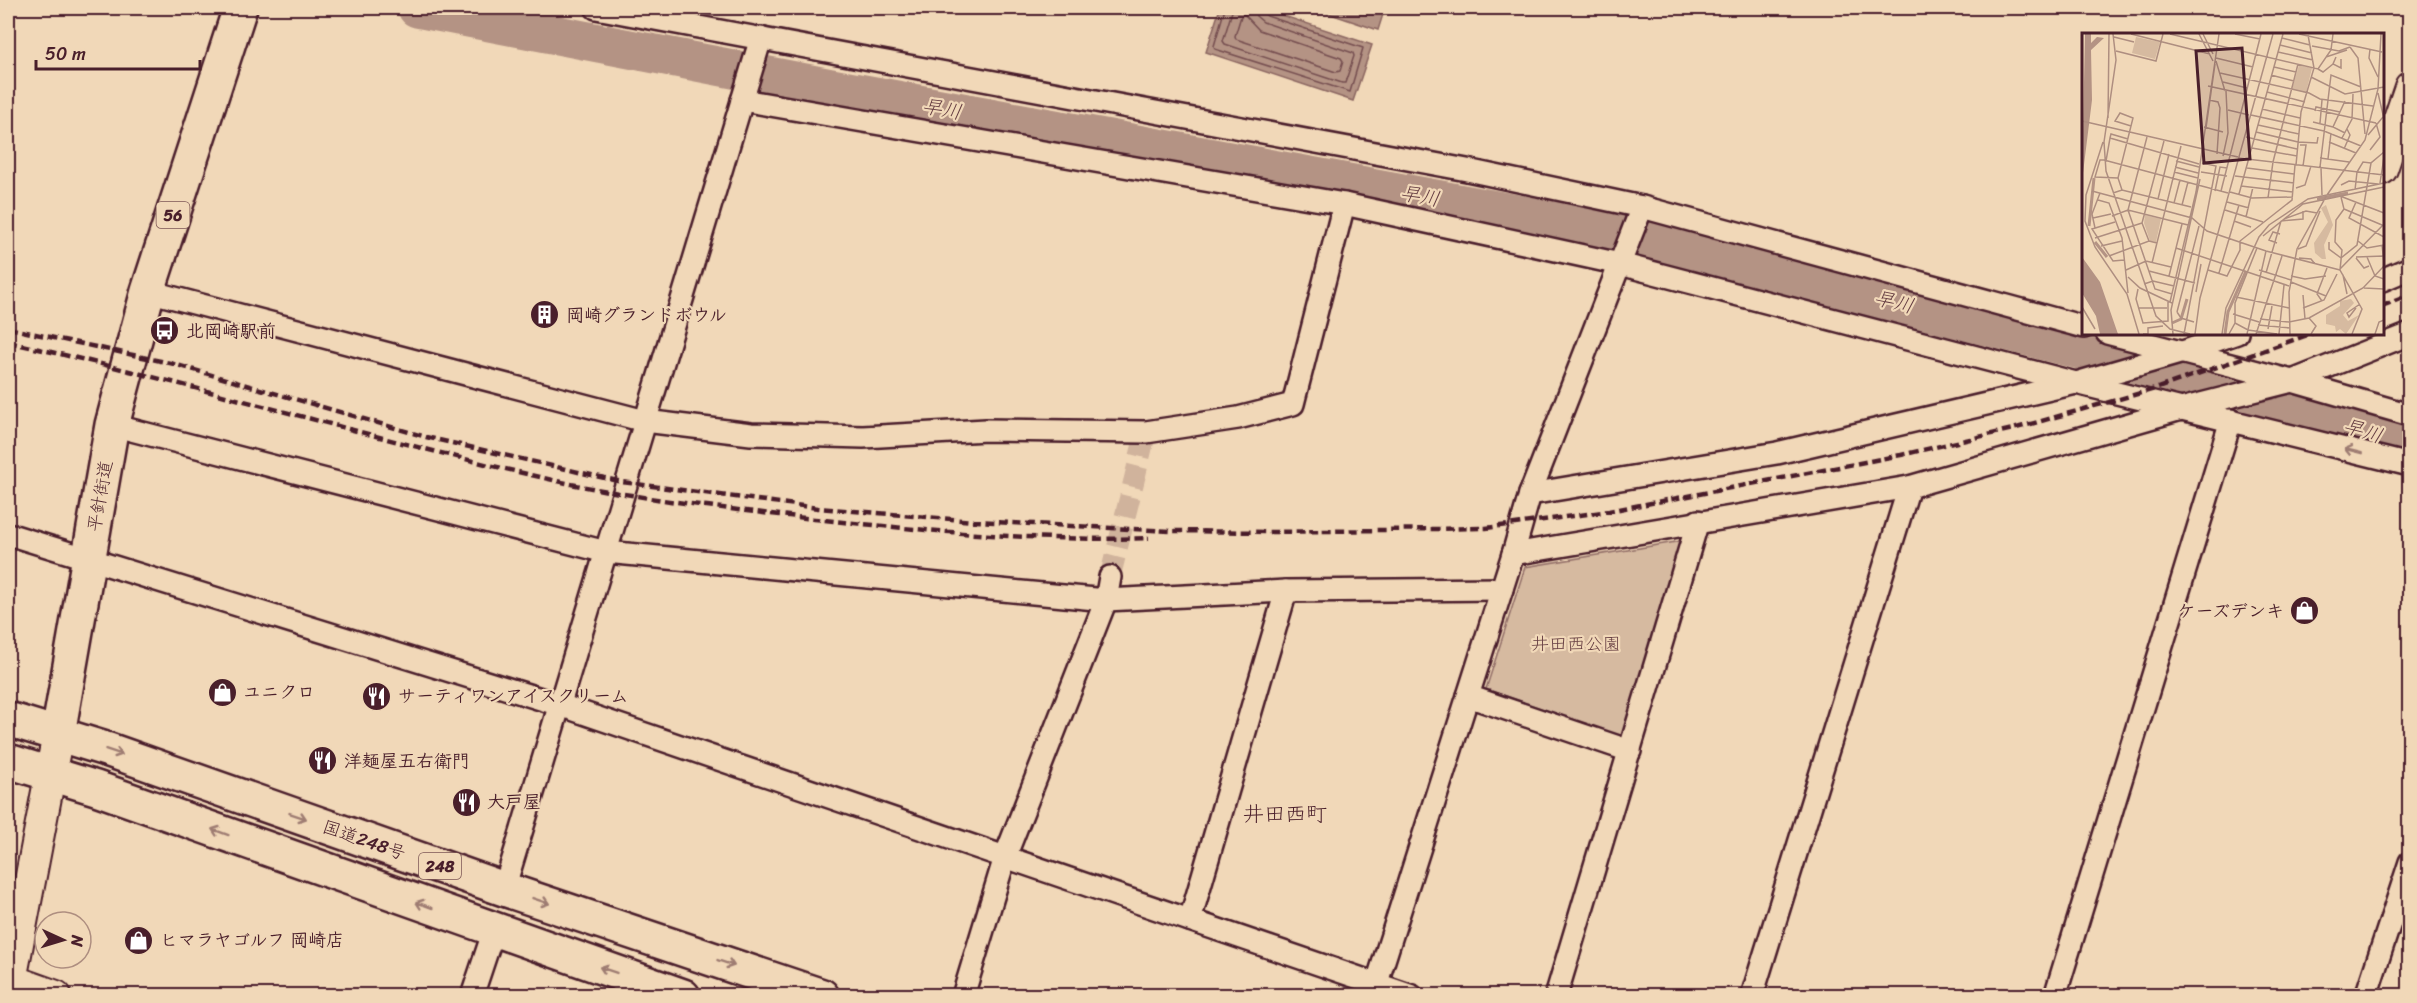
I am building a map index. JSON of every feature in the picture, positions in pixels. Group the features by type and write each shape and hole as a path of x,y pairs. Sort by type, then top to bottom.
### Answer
{"main road":[{"name":"平針街道","path":"58,734 112,425 148,291 240,8"},
{"name":"国道248号","path":"8,719 58,734 504,889 822,996"},
{"name":"248","path":"8,761 96,788 683,996"}],"street":[{"path":"596,8 1455,168 1642,207 2082,326"},
{"path":"504,889 761,38"},
{"path":"2384,163 2409,87"},
{"path":"742,100 1344,204 1620,264 2076,383 2186,408 2409,465"},
{"path":"148,291 645,421 751,434 863,436 986,430 1146,432 1238,418 1293,404 1344,204"},
{"path":"1375,990 1502,590 1530,494 1642,207"},
{"path":"2384,279 2409,268"},
{"path":"2111,334 2292,381 2409,415"},
{"path":"1530,494 1777,453 2076,383 2180,353 2234,334"},
{"path":"1513,554 1909,487 2186,408 2292,381 2409,334"},
{"path":"2055,996 2231,420"},
{"path":"112,425 606,552 1106,600 1286,591 1502,590"},
{"path":"1752,996 1909,487"},
{"path":"1556,996 1698,521"},
{"path":"8,534 560,705 1190,920 1375,990 1412,996"},
{"path":"963,996 1005,857 1106,600 1110,577"},
{"path":"1190,920 1286,591"},
{"path":"1468,696 1630,751"},
{"name":"平針街道","path":"9,985 58,734"},
{"path":"2367,996 2409,862"},
{"path":"472,996 494,930"},
{"path":"9,985 56,996"}],"green space":[{"name":"井田西公園","path":"1682,541 1623,737 1486,689 1525,567"}],"water":[{"path":"1220,8 1260,8 1372,45 1353,101 1206,52"},
{"path":"1313,8 1385,8 1378,30"}],"waterway":[{"name":"早川","path":"417,8 831,88 1616,232 2179,375 2410,445"}],"tunnel":[{"path":"1110,577 1146,432"}],"railway":[{"path":"2384,305 2410,295"},
{"path":"8,328 170,363 426,437 622,482 818,508 974,521 1171,531 1275,532 1486,528 1609,511 1720,490 1901,455 2013,429 2155,389 2310,334"},
{"path":"8,342 145,375 488,465 619,493 681,503 934,531 1020,537 1149,538"}],"place":[{"name":"岡崎グランドボウル","path":"545,315"},
{"name":"北岡崎駅前","path":"165,331"},
{"name":"ケーズデンキ","path":"2305,611"},
{"name":"ユニクロ","path":"222,692"},
{"name":"サーティワンアイスクリーム","path":"377,696"},
{"name":"洋麺屋五右衛門","path":"323,761"},
{"name":"大戸屋","path":"466,802"},
{"name":"ヒマラヤゴルフ 岡崎店","path":"139,940"}],"district":[{"name":"井田西町","path":"1285,814"}]}
